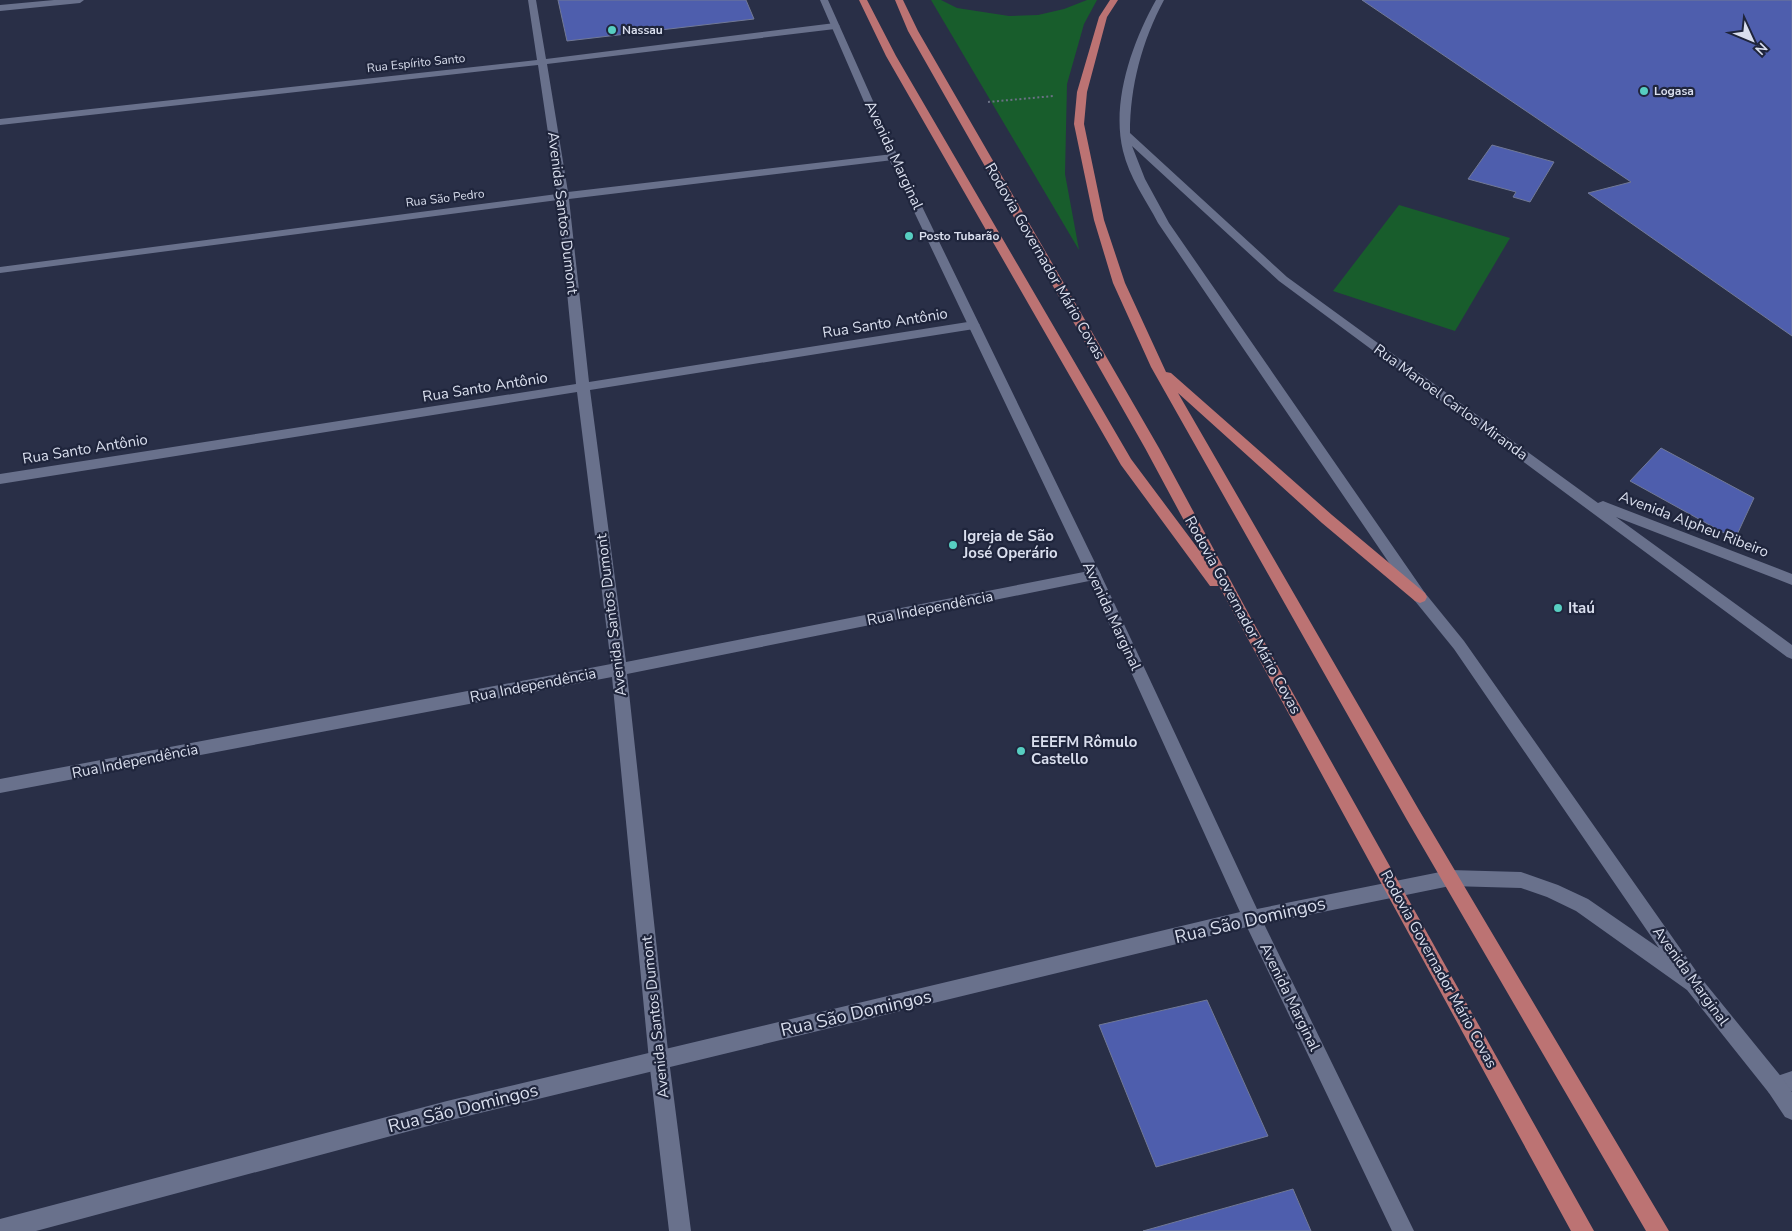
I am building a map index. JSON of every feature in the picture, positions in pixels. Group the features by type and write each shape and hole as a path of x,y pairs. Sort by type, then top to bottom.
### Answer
{"main road":[{"path":"863,0 891,56 1126,462 1247,624"},
{"name":"Rodovia Governador Mário Covas","path":"899,0 913,31 956,103 1152,448 1247,624 1583,1231"},
{"path":"1114,0 1102,17 1082,92 1079,124 1100,220 1119,284 1157,367 1450,878 1658,1231"},
{"path":"1157,367 1327,519 1420,597"}],"street":[{"path":"3,0 0,7 80,0"},
{"name":"Avenida Santos Dumont","path":"532,0 563,196 583,388 619,669 659,1060 680,1231"},
{"name":"Avenida Marginal","path":"824,0 893,157 1094,575 1252,918 1403,1231"},
{"name":"Avenida Marginal","path":"1160,0 1154,8 1137,55 1127,91 1124,134 1141,184 1164,223 1420,597 1459,645 1694,984 1784,1083 1792,1110"},
{"name":"Rua Espírito Santo","path":"0,122 542,62 835,26"},
{"name":"Rua Manoel Carlos Miranda","path":"1124,134 1283,279 1791,650"},
{"name":"Rua São Pedro","path":"0,270 563,196 893,157"},
{"name":"Rua Santo Antônio","path":"0,479 974,325"},
{"name":"Avenida Alpheu Ribeiro","path":"1583,498 1792,580"},
{"name":"Rua Independência","path":"0,786 619,669 1094,575"},
{"name":"Rua São Domingos","path":"0,1230 447,1111 1252,918 1450,878 1520,880 1552,891 1582,905 1694,984"}],"path":[{"path":"956,103 992,102 1082,92"}],"green space":[{"path":"931,0 941,0 957,8 1009,16 1038,15 1064,9 1087,0 1097,0 1084,24 1067,84 1065,174 1079,250"},
{"path":"1399,205 1510,238 1455,331 1333,291"}],"building":[{"name":"Nassau","path":"558,0 746,0 754,19 567,41"},
{"name":"Logasa","path":"1362,0 1792,0 1792,336 1588,193 1631,182"},
{"path":"1492,145 1554,162 1530,202 1513,197 1516,192 1468,179"},
{"path":"1661,448 1754,498 1735,539 1630,481"},
{"path":"1207,1000 1268,1136 1156,1167 1099,1025"},
{"path":"1293,1189 1311,1231 1143,1231"}],"place":[{"name":"Nassau","path":"612,30"},
{"name":"Logasa","path":"1644,91"},
{"name":"Posto Tubarão","path":"909,236"},
{"name":"Igreja de São José Operário","path":"953,545"},
{"name":"Itaú","path":"1558,608"},
{"name":"EEEFM Rômulo Castello","path":"1021,751"}]}
